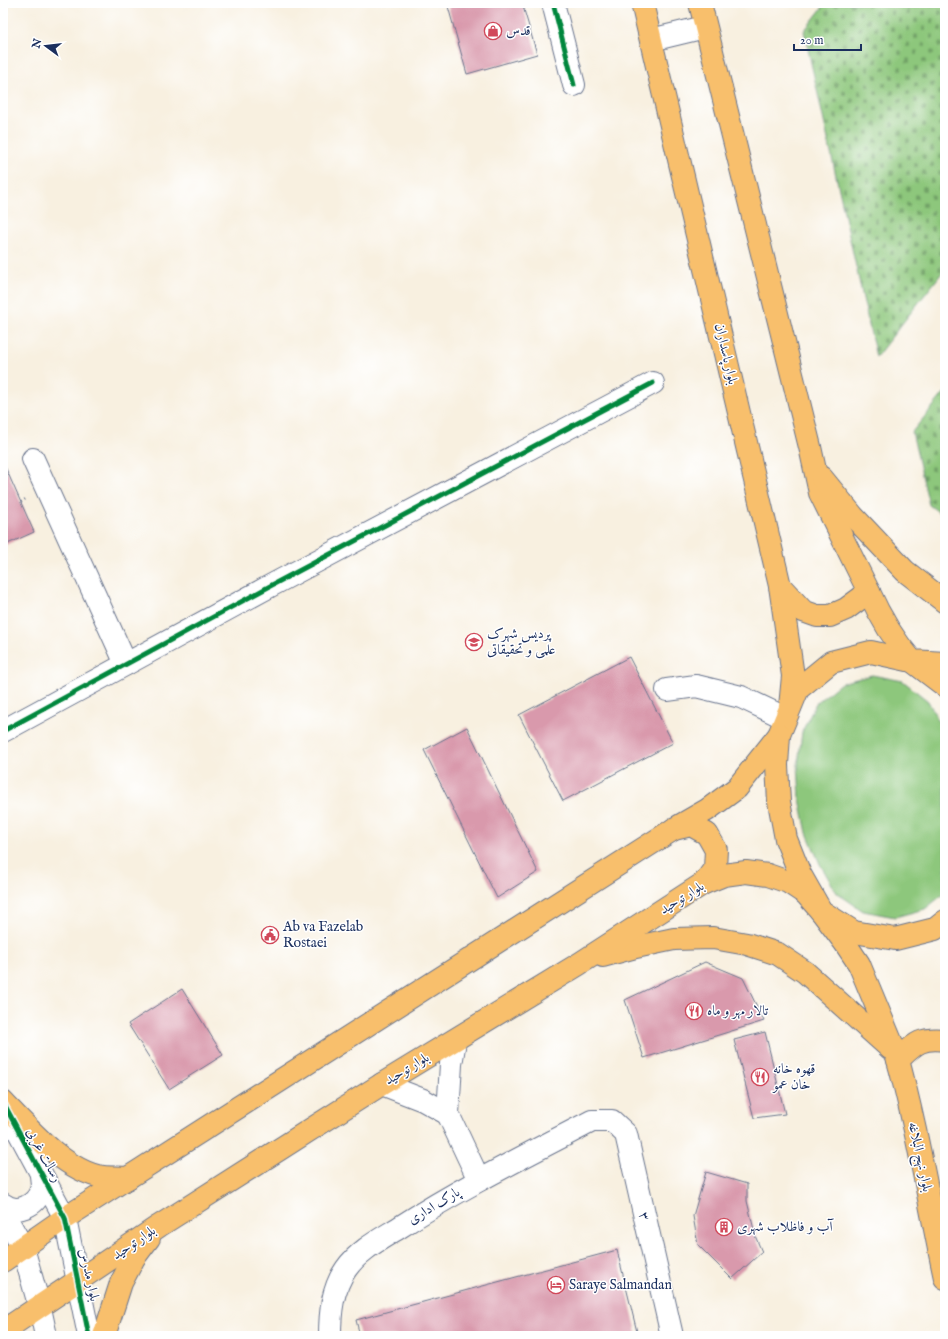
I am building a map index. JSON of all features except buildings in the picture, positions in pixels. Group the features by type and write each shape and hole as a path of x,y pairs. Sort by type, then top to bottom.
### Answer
{"main road":[{"name":"بلوار پاسداران","path":"642,3 780,586 793,676 777,765 778,802 786,839 800,874 821,911"},
{"path":"700,3 820,493 876,608 897,644 912,661 945,686"},
{"path":"814,468 853,516 905,571 945,602"},
{"path":"780,586 802,611 816,616 830,616 846,609 869,592"},
{"path":"3,1261 65,1218 674,829 707,810 737,788 785,720 798,689 831,662 871,652 912,661 945,663"},
{"path":"674,829 691,825 707,834 716,850 715,868 704,883"},
{"name":"بلوار توحید","path":"3,1331 40,1308 158,1226 382,1084 455,1041 470,1030 579,964 704,883 724,875 746,872 768,875 788,882 806,894 821,911"},
{"path":"821,911 854,932 895,940 935,929 945,921"},
{"name":"بلوار نهج البلاغه","path":"821,911 846,943 859,964 897,1057 910,1108 945,1278"},
{"path":"579,964 636,947 674,939 713,938 747,944 778,954 805,972 897,1057 914,1045 930,1038 945,1040"},
{"path":"3,1102 31,1132 55,1153 79,1169 102,1177 128,1178"},
{"path":"104,1336 121,1283 134,1258 158,1226"}],"street":[{"path":"553,3 574,85"},
{"path":"651,40 705,27"},
{"path":"3,731 280,581 653,383"},
{"path":"33,459 126,664"},
{"path":"667,690 696,686 741,697 785,720"},
{"path":"455,1041 450,1064 448,1114 479,1180"},
{"path":"382,1084 424,1100 448,1114"},
{"name":"رسالت غربی","path":"3,1102 65,1218"},
{"name":"۳","path":"592,1122 612,1121 626,1134 672,1336"},
{"name":"پارک اداری","path":"330,1336 330,1315 335,1290 346,1269 366,1248 419,1214 479,1180 592,1122"},
{"path":"3,1204 7,1208 22,1209 35,1202 42,1189 41,1174"},
{"path":"3,1212 23,1248 40,1308 46,1336"},
{"name":"بلوار مدرس","path":"65,1218 89,1336"}],"green space":[{"path":"826,3 945,3 945,269 876,357 804,31"},
{"path":"945,392 945,517 929,505 912,432"},
{"path":"872,675 903,681 928,701 945,733 945,893 925,909 895,917 863,911 837,893 820,864 807,833 800,799 798,765 802,732 816,703 841,683"}],"cycle path":[{"path":"553,3 574,85"},
{"path":"3,731 272,585 653,383"},
{"path":"3,1102 65,1218 89,1336"}],"place":[{"name":"قدس","path":"493,31"},
{"name":"پردیس شهرک علمی و تحقیقاتی","path":"474,642"},
{"name":"Ab va Fazelab Rostaei","path":"270,935"},
{"name":"تالار مهر و ماه","path":"694,1011"},
{"name":"قهوه خانه خان عمو","path":"760,1077"},
{"name":"آب و فاظلاب شهری","path":"724,1227"},
{"name":"Saraye Salmandan","path":"556,1285"}]}
